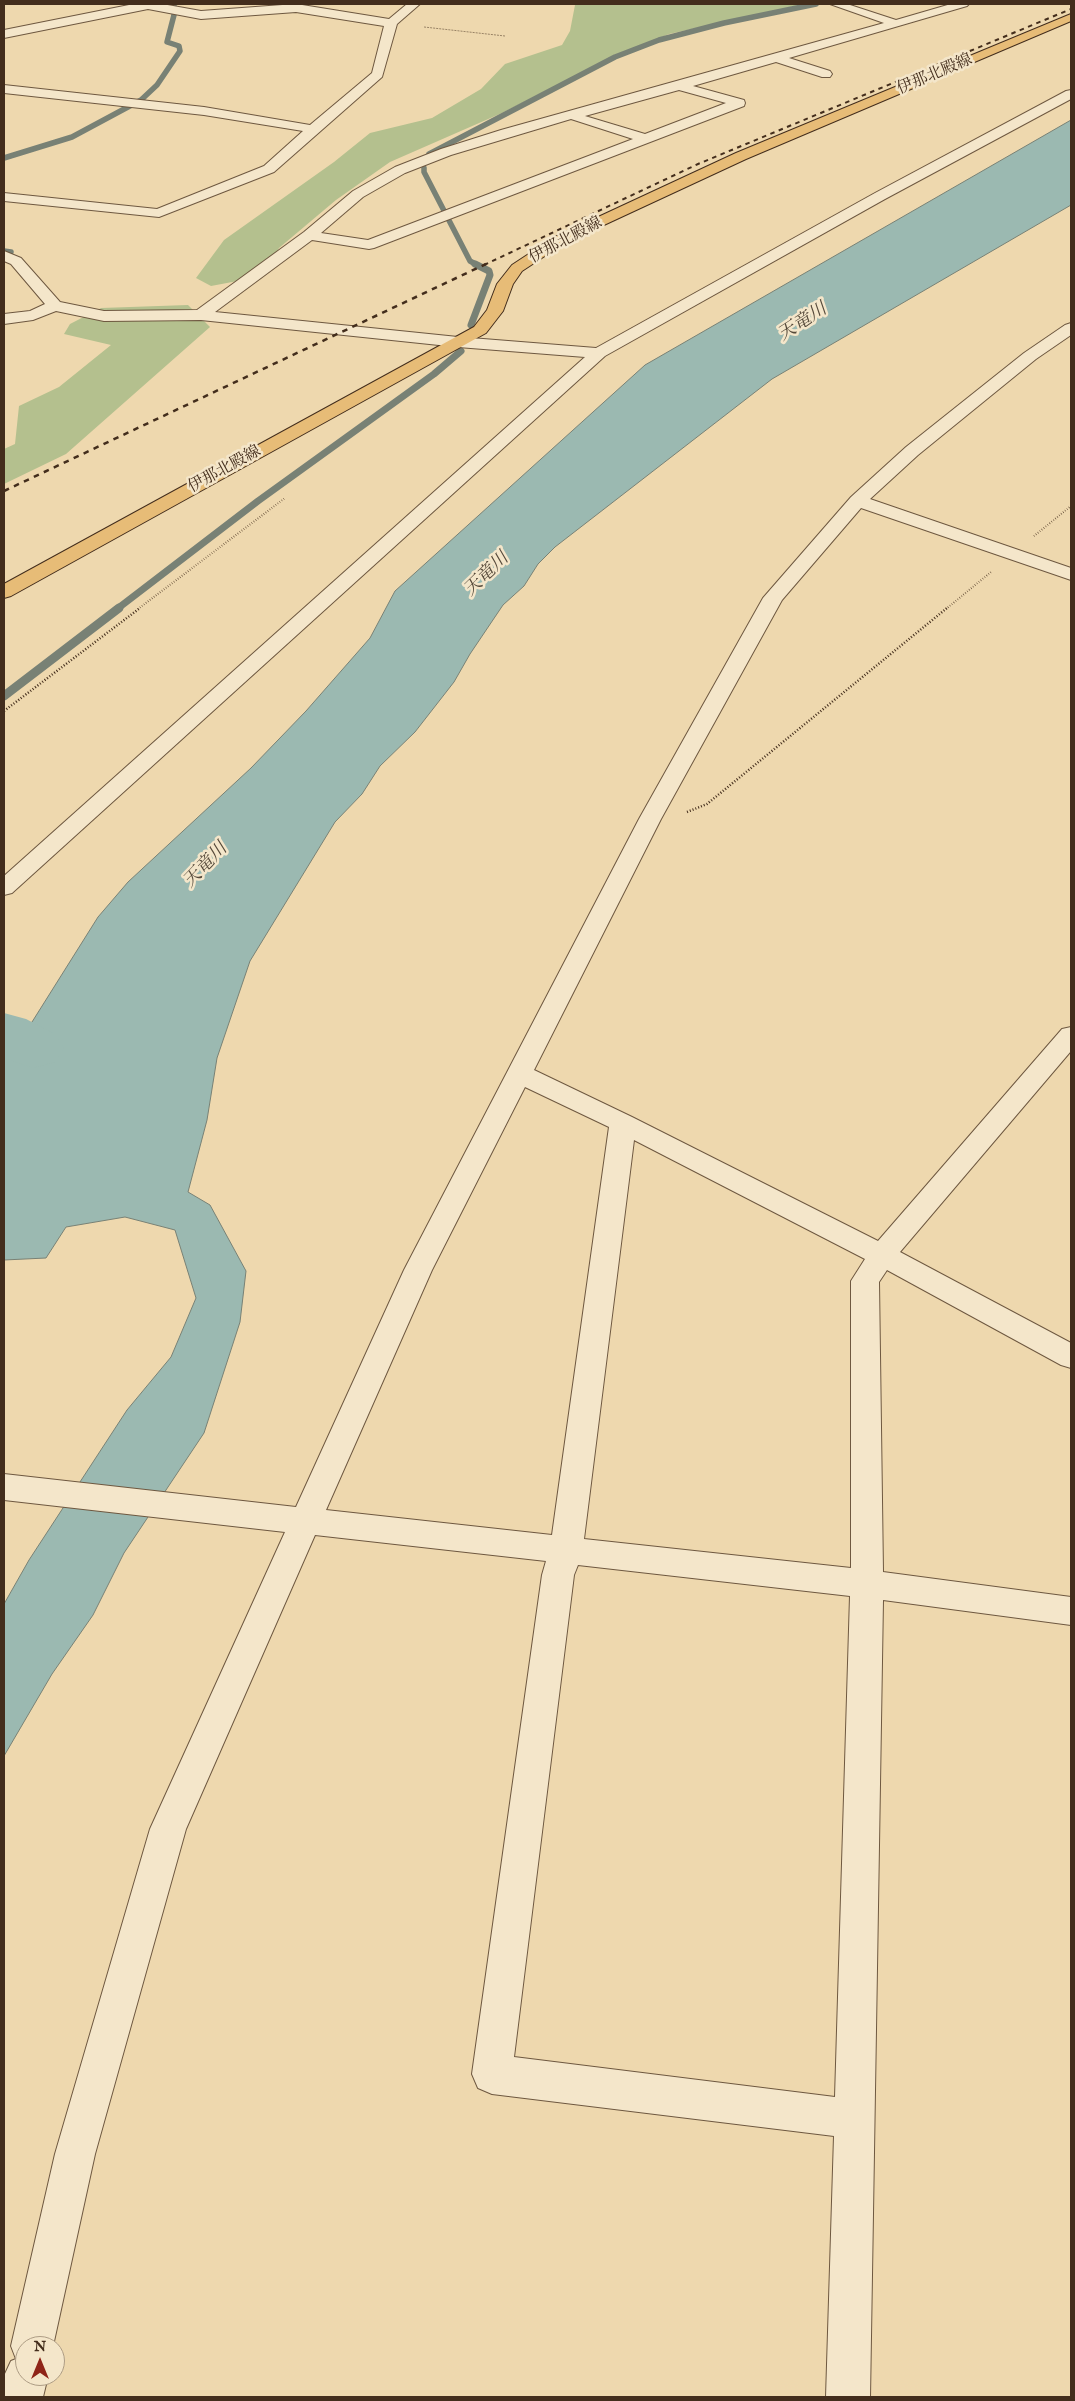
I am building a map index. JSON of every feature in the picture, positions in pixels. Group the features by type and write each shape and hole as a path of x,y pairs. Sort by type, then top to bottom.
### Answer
{"main road":[{"name":"伊那北殿線","path":"4,592 480,330 494,311 505,284 517,268 558,241 741,156 1071,17"}],"street":[{"path":"4,197 159,213 269,169 378,74 391,23 414,4"},
{"path":"836,4 896,23"},
{"path":"201,315 309,235 358,194 400,170 446,152 570,115 679,86 963,4"},
{"path":"4,34 152,5 201,15 296,8 391,23"},
{"path":"776,58 826,74"},
{"path":"309,235 369,245 739,103 679,86"},
{"path":"4,89 204,110 313,129"},
{"path":"4,888 599,353 880,196 1071,94"},
{"path":"570,115 646,139"},
{"path":"4,255 16,261 55,306 104,316 201,315 458,342 599,353"},
{"path":"4,319 33,315 55,306"},
{"path":"34,2336 75,2154 168,1829 307,1522 418,1270 650,819 773,598 857,501 912,451 1030,356 1071,328"},
{"path":"857,501 1071,574"},
{"path":"848,2397 867,1584 866,1281 882,1255 1071,1035"},
{"path":"519,1073 882,1255 1071,1358"},
{"path":"622,1123 566,1551 558,1576 492,2074 855,2119"},
{"path":"4,1487 867,1584 1071,1611"}],"path":[{"path":"391,23 505,36"},
{"path":"4,711 285,498"},
{"path":"650,819 675,817 707,804 1071,506"}],"green space":[{"path":"804,4 669,34 604,61 502,113 390,162 336,200 279,248 264,276 211,286 196,278 224,240 334,162 370,133 432,118 481,89 505,64 562,45 570,31 575,5"},
{"path":"188,305 210,327 66,454 4,484 4,449 15,444 19,406 59,387 111,345 64,334 70,324 101,308"}],"water":[{"name":"天竜川","path":"1071,120 1071,205 772,379 555,547 538,564 524,586 503,605 470,654 454,682 415,732 380,766 362,794 335,822 250,961 217,1058 207,1120 188,1192 210,1205 246,1271 240,1322 204,1433 124,1553 93,1615 52,1674 4,1756 4,1604 29,1560 127,1410 171,1357 196,1298 175,1230 125,1217 66,1227 46,1258 4,1260 4,1045 32,1022 98,917 128,882 251,768 306,711 370,638 395,591 645,365"}],"waterway":[{"path":"4,158 72,137 141,100 157,85 180,51 179,46 167,42 174,15 174,4"},
{"path":"429,154 615,57 659,40 724,23 816,4"},
{"path":"424,168 424,172 470,261 477,265"},
{"path":"4,251 11,252"},
{"path":"471,325 490,275 489,271 477,265"},
{"path":"117,609 258,501 434,374 461,351"},
{"path":"4,696 119,608"},
{"path":"4,1033 33,1048"}],"railway":[{"path":"484,265 698,164 1071,9"},
{"path":"4,491 486,264"}]}
